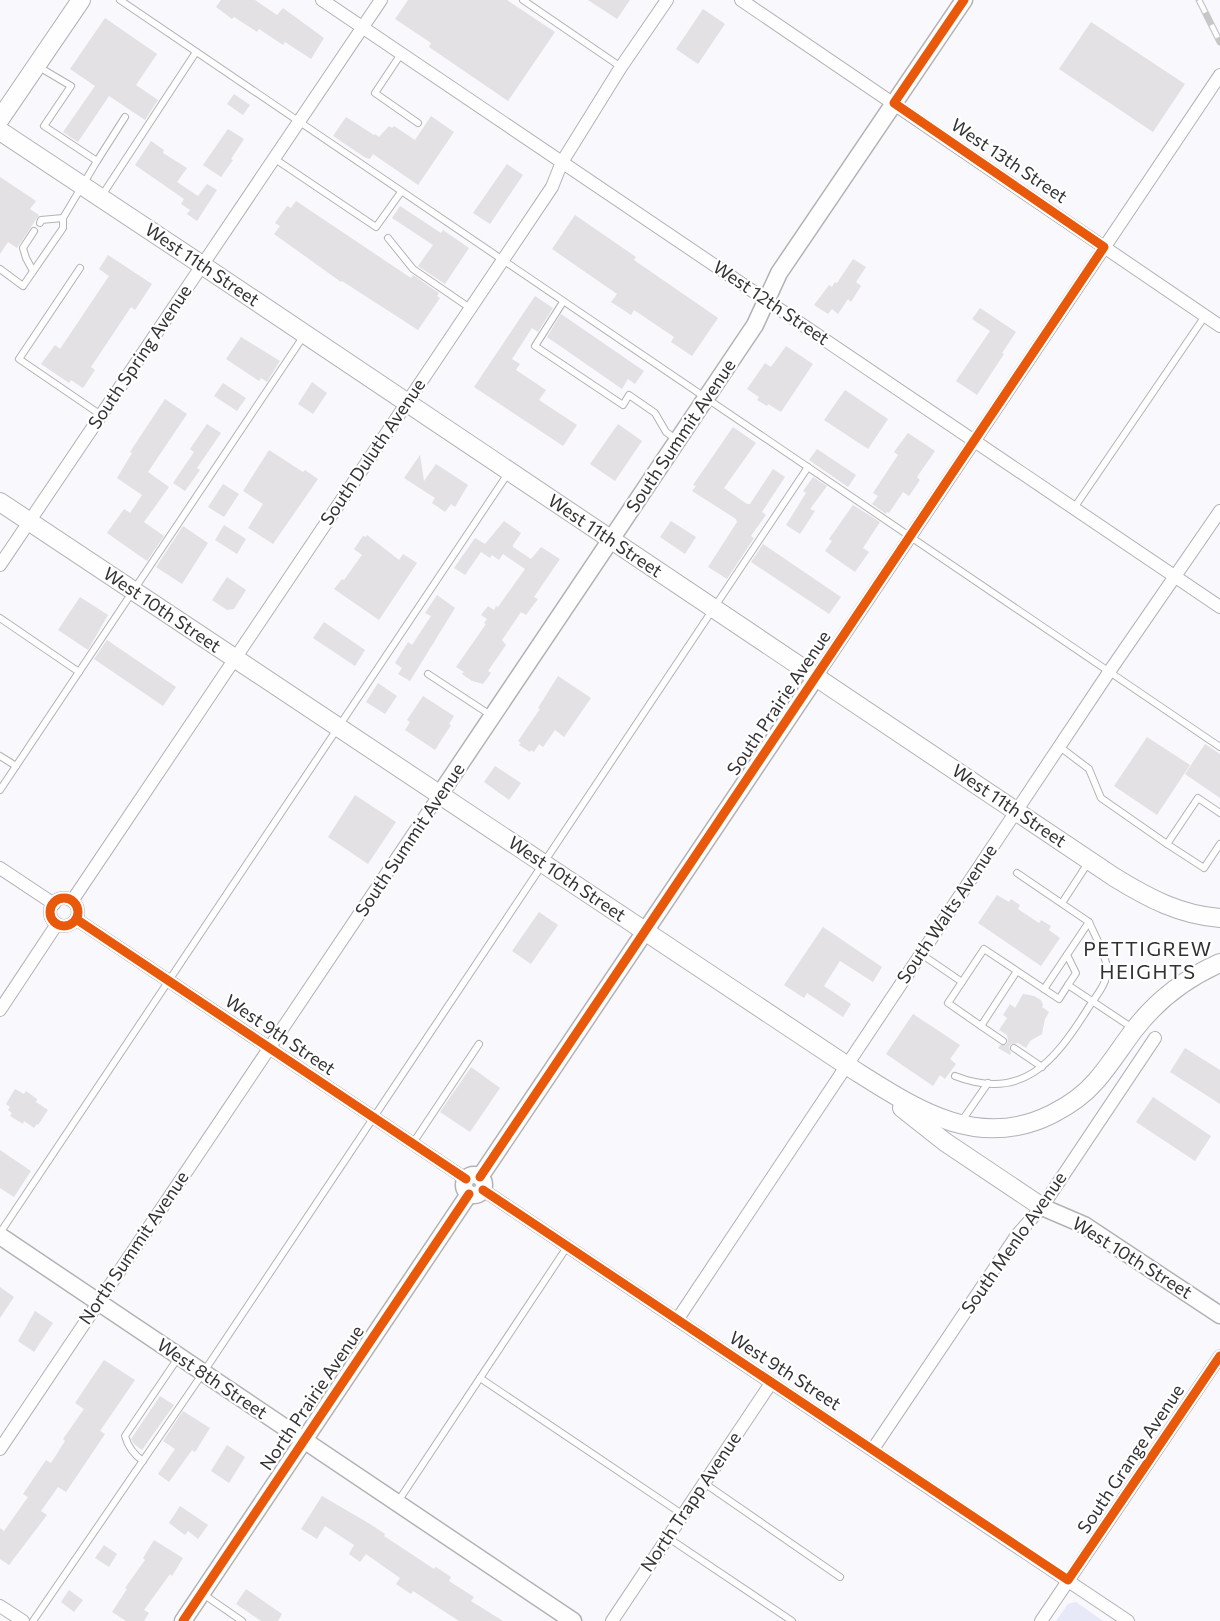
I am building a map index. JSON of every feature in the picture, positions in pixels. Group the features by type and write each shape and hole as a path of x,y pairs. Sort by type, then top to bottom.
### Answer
{"main road":[{"path":"0,119 81,0"},
{"name":"West 11th Street","path":"0,131 1090,861 1140,893 1164,905 1183,912 1220,918"},
{"name":"West 10th Street","path":"0,502 846,1065 934,1116 960,1124 997,1130 1030,1124 1063,1109 1095,1083 1134,1029 1159,1002 1183,983 1220,963"},
{"path":"846,1065 945,1142 1042,1207"}],"street":[{"name":"South Spring Avenue","path":"0,565 381,0"},
{"name":"West 13th Street","path":"741,0 1220,326"},
{"name":"South Summit Avenue","path":"270,1048 755,326 779,273 964,0"},
{"name":"West 12th Street","path":"328,2 1220,607"},
{"name":"South Duluth Avenue","path":"72,901 552,187 562,162 661,2"},
{"name":"South Prairie Avenue","path":"475,1185 1220,75"},
{"name":"South Walts Avenue","path":"677,1320 1109,672 1220,511"},
{"path":"0,868 54,904"},
{"path":"60,899 72,901 78,911 76,919 66,926 57,924 52,917 54,904 60,899"},
{"name":"West 9th Street","path":"76,919 1128,1621"},
{"path":"0,1010 57,924"},
{"name":"South Menlo Avenue","path":"873,1449 1017,1235 1042,1207 1155,1038"},
{"name":"North Summit Avenue","path":"0,1449 270,1048"},
{"name":"North Prairie Avenue","path":"183,1621 475,1185"},
{"name":"West 10th Street","path":"1042,1207 1084,1225 1220,1315"},
{"name":"West 8th Street","path":"0,1234 573,1621"},
{"name":"South Grange Avenue","path":"1041,1621 1220,1356"},
{"name":"North Trapp Avenue","path":"612,1621 771,1383"},
{"path":"0,1606 23,1621"}],"lane":[{"path":"120,0 1220,747"},
{"path":"523,0 621,67"},
{"path":"101,198 196,52"},
{"path":"402,53 375,93 418,123"},
{"path":"36,66 70,86 44,126 97,161"},
{"path":"0,269 23,286 63,228 63,218 125,117"},
{"path":"274,159 376,227 401,192"},
{"path":"39,223 41,220 63,218"},
{"path":"33,271 23,248 34,231"},
{"path":"388,238 413,269 470,308"},
{"path":"80,268 19,359 101,415"},
{"path":"563,302 535,346 622,405 629,395 656,413 666,432 678,440"},
{"path":"1074,508 1205,316"},
{"path":"0,790 304,334"},
{"path":"33,1621 203,1373 808,467"},
{"path":"0,1234 510,471"},
{"path":"0,618 79,672"},
{"path":"428,674 492,717"},
{"path":"1060,747 1089,770 1101,798 1204,868 1220,844"},
{"path":"0,756 16,766"},
{"path":"1167,844 1198,798 1220,813"},
{"path":"1062,903 1090,861"},
{"path":"955,1076 974,1082 988,1083 1004,1083 1027,1078 1063,1047 1104,984 1108,969 1089,922 1017,873"},
{"path":"1044,989 1089,922"},
{"path":"1003,1041 948,1004 984,949 1059,999 1076,973 1067,955"},
{"path":"921,954 962,982"},
{"path":"981,1026 1017,971"},
{"path":"1068,985 1134,1029"},
{"path":"413,1144 479,1044"},
{"path":"1014,1048 1042,1067"},
{"path":"960,1124 988,1083"},
{"path":"397,1504 567,1246"},
{"path":"143,1461 127,1444 126,1436 179,1357"},
{"path":"480,1378 682,1515"},
{"path":"703,1483 840,1577"},
{"path":"667,1537 792,1621"},
{"path":"201,1593 242,1621"}],"shaded area":[{"path":"1076,1602 1103,1621 1056,1621 1068,1604"}],"building":[{"path":"221,0 255,0 277,15 283,8 324,38 311,59 285,42 283,45 259,29 257,32 234,17 232,19 216,7"},
{"path":"408,0 507,0 555,32 508,101 429,47 431,43 395,19"},
{"path":"588,0 630,0 617,19"},
{"path":"703,9 725,24 698,64 676,49"},
{"path":"105,18 157,54 136,85 158,100 145,120 109,96 78,142 63,132 95,86 70,69"},
{"path":"1091,22 1185,84 1153,132 1059,69"},
{"path":"234,94 250,105 243,115 227,104"},
{"path":"431,116 454,132 418,185 373,154 370,159 366,158 333,136 346,117 379,137 389,126 392,128 394,126 415,140"},
{"path":"228,129 244,139 221,177 203,165"},
{"path":"151,141 164,150 163,153 187,168 177,182 198,196 207,184 217,190 197,221 187,214 190,210 181,204 184,199 135,165"},
{"path":"507,164 523,175 490,224 473,213"},
{"path":"0,177 36,201 30,209 39,215 17,248 8,242 0,254"},
{"path":"296,201 411,278 413,275 439,293 437,296 440,298 418,330 341,282 274,234 280,226 275,223 287,206 291,208"},
{"path":"400,206 441,233 443,230 469,248 445,284 418,266 433,245 392,218"},
{"path":"575,215 636,257 634,260 718,318 692,356 671,342 674,337 634,310 631,315 611,302 617,294 552,249"},
{"path":"108,255 152,284 135,310 131,307 91,367 95,370 83,388 71,380 69,383 41,364 55,345 60,349 109,276 99,269"},
{"path":"853,259 866,267 856,282 861,286 851,302 848,299 838,314 832,309 828,314 814,305 829,285 832,287 835,282 837,283"},
{"path":"535,296 553,308 538,332 532,328 512,359 520,364 516,370 546,390 539,400 577,425 563,446 474,387"},
{"path":"980,308 1016,332 977,395 956,381 990,331 972,319"},
{"path":"561,314 644,371 635,384 628,379 622,389 547,337"},
{"path":"241,337 280,361 267,382 261,378 259,381 226,359"},
{"path":"786,346 813,364 781,412 757,400 759,397 747,389 765,363 771,367"},
{"path":"312,382 327,393 313,414 298,404"},
{"path":"223,383 246,398 237,411 214,396"},
{"path":"845,390 888,419 868,449 824,420"},
{"path":"165,399 187,414 148,472 169,487 144,522 164,536 147,561 107,533 124,509 130,513 142,495 117,478 132,453 130,452"},
{"path":"207,424 221,433 197,468 200,470 185,491 173,483 194,452 190,449"},
{"path":"618,424 642,441 615,481 590,464"},
{"path":"733,427 756,443 724,488 750,504 773,469 785,477 762,512 766,515 751,536 754,538 727,579 708,567 737,522 736,519 692,491 696,486 693,485"},
{"path":"908,433 935,451 917,477 920,480 909,496 903,492 886,514 872,504 878,496 873,493 898,455 894,452"},
{"path":"817,449 856,475 848,487 809,460"},
{"path":"269,450 318,479 273,544 248,528 263,504 243,491"},
{"path":"420,455 424,481 436,464 468,485 455,507 451,504 445,512 432,503 435,498 404,478"},
{"path":"813,477 827,486 810,509 815,511 800,534 786,525 806,493 803,491"},
{"path":"223,484 239,494 224,517 208,507"},
{"path":"853,505 880,522 863,548 869,552 855,572 825,551 832,541 829,539"},
{"path":"504,521 521,533 513,547 531,559 541,547 560,559 534,597 538,599 526,615 521,612 502,640 506,645 488,671 491,673 483,684 472,681 456,667 486,624 484,623 487,619 481,615 488,606 494,610 496,606 498,607 525,569 503,554 499,560 492,555 490,558 481,552 465,575 454,568 475,538 485,544"},
{"path":"671,521 696,537 685,554 660,537"},
{"path":"224,525 246,539 237,554 215,540"},
{"path":"183,526 208,543 182,584 156,567"},
{"path":"367,535 399,560 403,554 417,563 379,620 334,589 342,579 344,580 362,555 354,549 363,536"},
{"path":"763,544 841,597 829,614 751,562"},
{"path":"227,577 246,590 234,609 227,610 212,600"},
{"path":"437,595 455,608 410,681 398,674 402,668 395,663 408,642 412,645 431,616 425,613"},
{"path":"80,597 108,615 88,650 58,630"},
{"path":"324,622 365,650 355,666 313,638"},
{"path":"107,640 176,687 163,706 94,659"},
{"path":"558,676 591,698 564,737 555,730 543,747 539,744 534,752 531,750 530,752 519,745 521,743 518,741 540,709 538,708"},
{"path":"378,683 397,696 385,714 366,702"},
{"path":"423,696 454,716 435,750 405,730 410,722 407,720"},
{"path":"1147,737 1190,765 1157,815 1114,786"},
{"path":"1205,744 1220,754 1220,798 1185,774"},
{"path":"495,766 521,783 509,800 484,782"},
{"path":"355,795 396,822 368,864 328,837"},
{"path":"997,895 1009,902 1011,899 1020,905 1018,909 1039,923 1041,920 1051,926 1049,930 1060,938 1041,966 978,923"},
{"path":"539,912 558,925 531,964 512,951"},
{"path":"823,927 882,967 873,982 840,961 824,986 851,1004 843,1017 807,993 804,998 784,985"},
{"path":"1023,994 1041,1000 1042,1007 1049,1012 1042,1034 1030,1041 1026,1048 1018,1043 1011,1044 1010,1055 998,1048 1000,1045 1006,1045 1008,1041 1007,1035 999,1030 1007,1018 1003,1015 1010,1004 1015,1008"},
{"path":"913,1014 960,1045 950,1059 956,1064 945,1079 940,1075 933,1086 886,1054"},
{"path":"1185,1048 1220,1070 1220,1104 1170,1072"},
{"path":"471,1067 500,1088 470,1132 440,1112"},
{"path":"15,1089 24,1094 26,1091 48,1110 34,1128 10,1116 12,1113 8,1110 10,1107 6,1104"},
{"path":"1153,1097 1211,1136 1195,1161 1136,1122"},
{"path":"0,1150 31,1171 14,1197 0,1188"},
{"path":"0,1287 14,1297 0,1318"},
{"path":"35,1311 53,1323 34,1352 18,1341"},
{"path":"104,1360 135,1380 100,1431 105,1434 66,1492 58,1487 41,1511 47,1515 9,1565 0,1559 0,1528 4,1531 28,1497 23,1494 46,1460 51,1463 65,1441 63,1439 84,1409 75,1403"},
{"path":"160,1396 174,1405 142,1450 131,1439"},
{"path":"183,1411 210,1428 195,1452 192,1450 169,1482 158,1474 175,1449 163,1441"},
{"path":"227,1445 245,1457 229,1483 211,1471"},
{"path":"322,1496 370,1524 434,1569 436,1567 451,1577 449,1581 474,1597 471,1601 503,1621 459,1621 413,1591 411,1594 396,1584 400,1578 366,1554 360,1562 349,1554 354,1545 325,1526 317,1539 301,1529"},
{"path":"180,1506 208,1525 198,1539 188,1531 185,1535 169,1523"},
{"path":"154,1540 183,1558 172,1576 170,1574 144,1610 149,1613 144,1621 126,1621 112,1612 127,1589 125,1588 145,1560 143,1558"},
{"path":"104,1545 117,1554 109,1567 95,1558"},
{"path":"246,1589 282,1614 278,1621 261,1621 236,1604"},
{"path":"69,1590 83,1600 74,1612 61,1602"}],"railway":[{"path":"1199,0 1220,42"}],"cycle path":[{"path":"480,1177 1104,247 894,103 964,0"},
{"path":"64,898 74,902 78,912 74,922 64,926 54,922 50,912 54,902 64,898"},
{"path":"76,919 466,1179"},
{"path":"483,1190 1068,1580 1220,1356"},
{"path":"183,1621 469,1194"}],"district":[{"name":"PETTIGREW HEIGHTS","path":"1148,960"}]}
